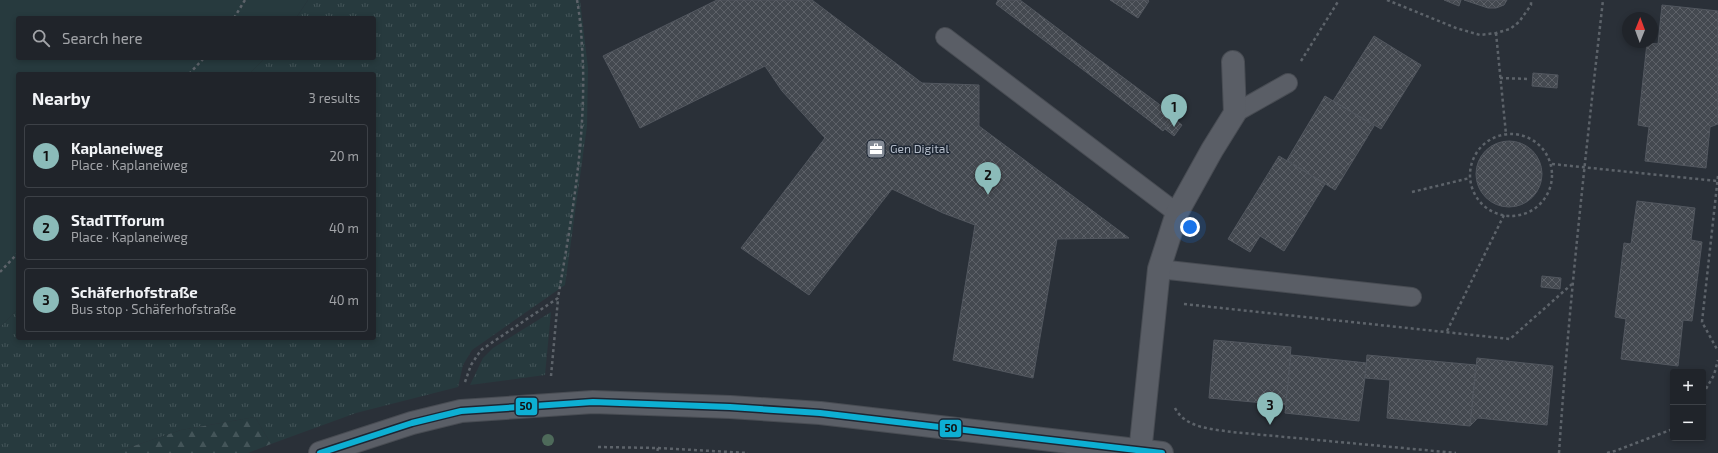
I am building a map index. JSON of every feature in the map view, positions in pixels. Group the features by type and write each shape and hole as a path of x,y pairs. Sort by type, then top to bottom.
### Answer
{"street":[{"path":"1140,452 1159,269 1177,213 1212,150 1236,114 1233,62"},
{"path":"320,453 412,423 461,411 593,402 730,407 820,413 1140,452 1162,453"}],"lane":[{"path":"945,37 1177,213"},
{"path":"1236,114 1288,83"},
{"path":"1159,269 1412,297"}],"path":[{"path":"235,16 245,0"},
{"path":"557,379 550,380 558,298 573,215 581,137 583,88 582,46 577,0"},
{"path":"1288,83 1339,0"},
{"path":"1387,0 1462,30 1480,35 1496,34 1510,29 1519,22 1531,5 1531,0"},
{"path":"1559,453 1584,167 1603,0"},
{"path":"1496,34 1506,134"},
{"path":"191,72 202,60"},
{"path":"1500,78 1529,78"},
{"path":"1506,134 1520,134 1533,139 1544,148 1552,164 1553,175 1551,188 1545,200 1535,209 1523,215 1510,217 1497,214 1485,207 1476,198 1470,178 1473,159 1481,147 1492,138 1506,134"},
{"path":"1552,164 1717,181"},
{"path":"1718,176 1702,322 1718,351"},
{"path":"1412,192 1470,178"},
{"path":"1447,331 1504,215"},
{"path":"0,272 16,255"},
{"path":"461,411 462,390 471,365 481,350 558,298"},
{"path":"1706,389 1714,375 1718,360"},
{"path":"1173,406 1177,413 1195,426 1232,432 1456,453"},
{"path":"1607,453 1615,452 1670,430"},
{"path":"598,447 658,448 748,453"},
{"path":"657,453 658,448"}],"green space":[{"path":"0,0 308,0 297,16 16,16 16,60 263,60 251,72 16,72 16,311 0,327"},
{"path":"308,0 580,0 588,68 587,126 565,285 472,350 463,365 458,387 356,413 271,444 255,417 181,430 113,453 0,453 0,327 16,311 16,340 376,340 376,72 251,72 263,60 376,60 376,16 297,16"},
{"path":"551,312 545,375 470,385 483,358 493,348"},
{"path":"255,417 271,444 248,453 113,453 181,430"}],"building":[{"path":"717,0 812,0 922,83 979,85 979,126 1129,238 1057,239 1033,378 953,360 975,225 943,213 892,189 809,295 741,248 825,138 782,91 765,66 640,128 603,56"},
{"path":"998,0 1020,0 1097,58 1086,72 996,4"},
{"path":"1110,0 1148,0 1149,1 1138,18"},
{"path":"1444,0 1461,0 1459,6"},
{"path":"1464,0 1507,0 1504,5 1496,8 1488,8"},
{"path":"1662,5 1718,11 1718,124 1710,127 1706,168 1645,161 1649,127 1638,125 1646,48 1658,48"},
{"path":"1374,36 1421,65 1381,129 1333,101"},
{"path":"1097,58 1175,116 1163,131 1086,72"},
{"path":"1533,73 1558,75 1557,88 1532,86"},
{"path":"1325,96 1374,126 1335,190 1287,160"},
{"path":"1173,118 1182,125 1174,136 1165,129"},
{"path":"1509,141 1521,144 1532,151 1539,162 1542,174 1539,186 1532,197 1521,204 1509,207 1497,204 1486,197 1479,186 1476,174 1479,162 1486,151 1497,144"},
{"path":"1279,156 1325,184 1284,251 1260,236 1250,252 1228,239"},
{"path":"1637,201 1695,208 1691,240 1702,242 1692,321 1683,320 1678,366 1621,359 1626,319 1615,317 1624,243 1631,244"},
{"path":"1542,276 1561,278 1560,289 1541,287"},
{"path":"1214,340 1291,347 1286,405 1209,398"},
{"path":"1291,355 1367,363 1359,421 1285,413"},
{"path":"1367,355 1476,365 1470,426 1387,418 1390,380 1365,378"},
{"path":"1477,358 1553,366 1547,425 1478,418 1470,426"}],"transit line":[{"name":"50","path":"320,453 412,423 461,411 593,402 730,407 820,413 1162,453"}],"place":[{"name":"Kaplaneiweg","path":"1174,127"},
{"name":"Gen Digital","path":"876,149"},
{"name":"StadTTforum","path":"988,195"},
{"name":"Schäferhofstraße","path":"1270,425"}]}
